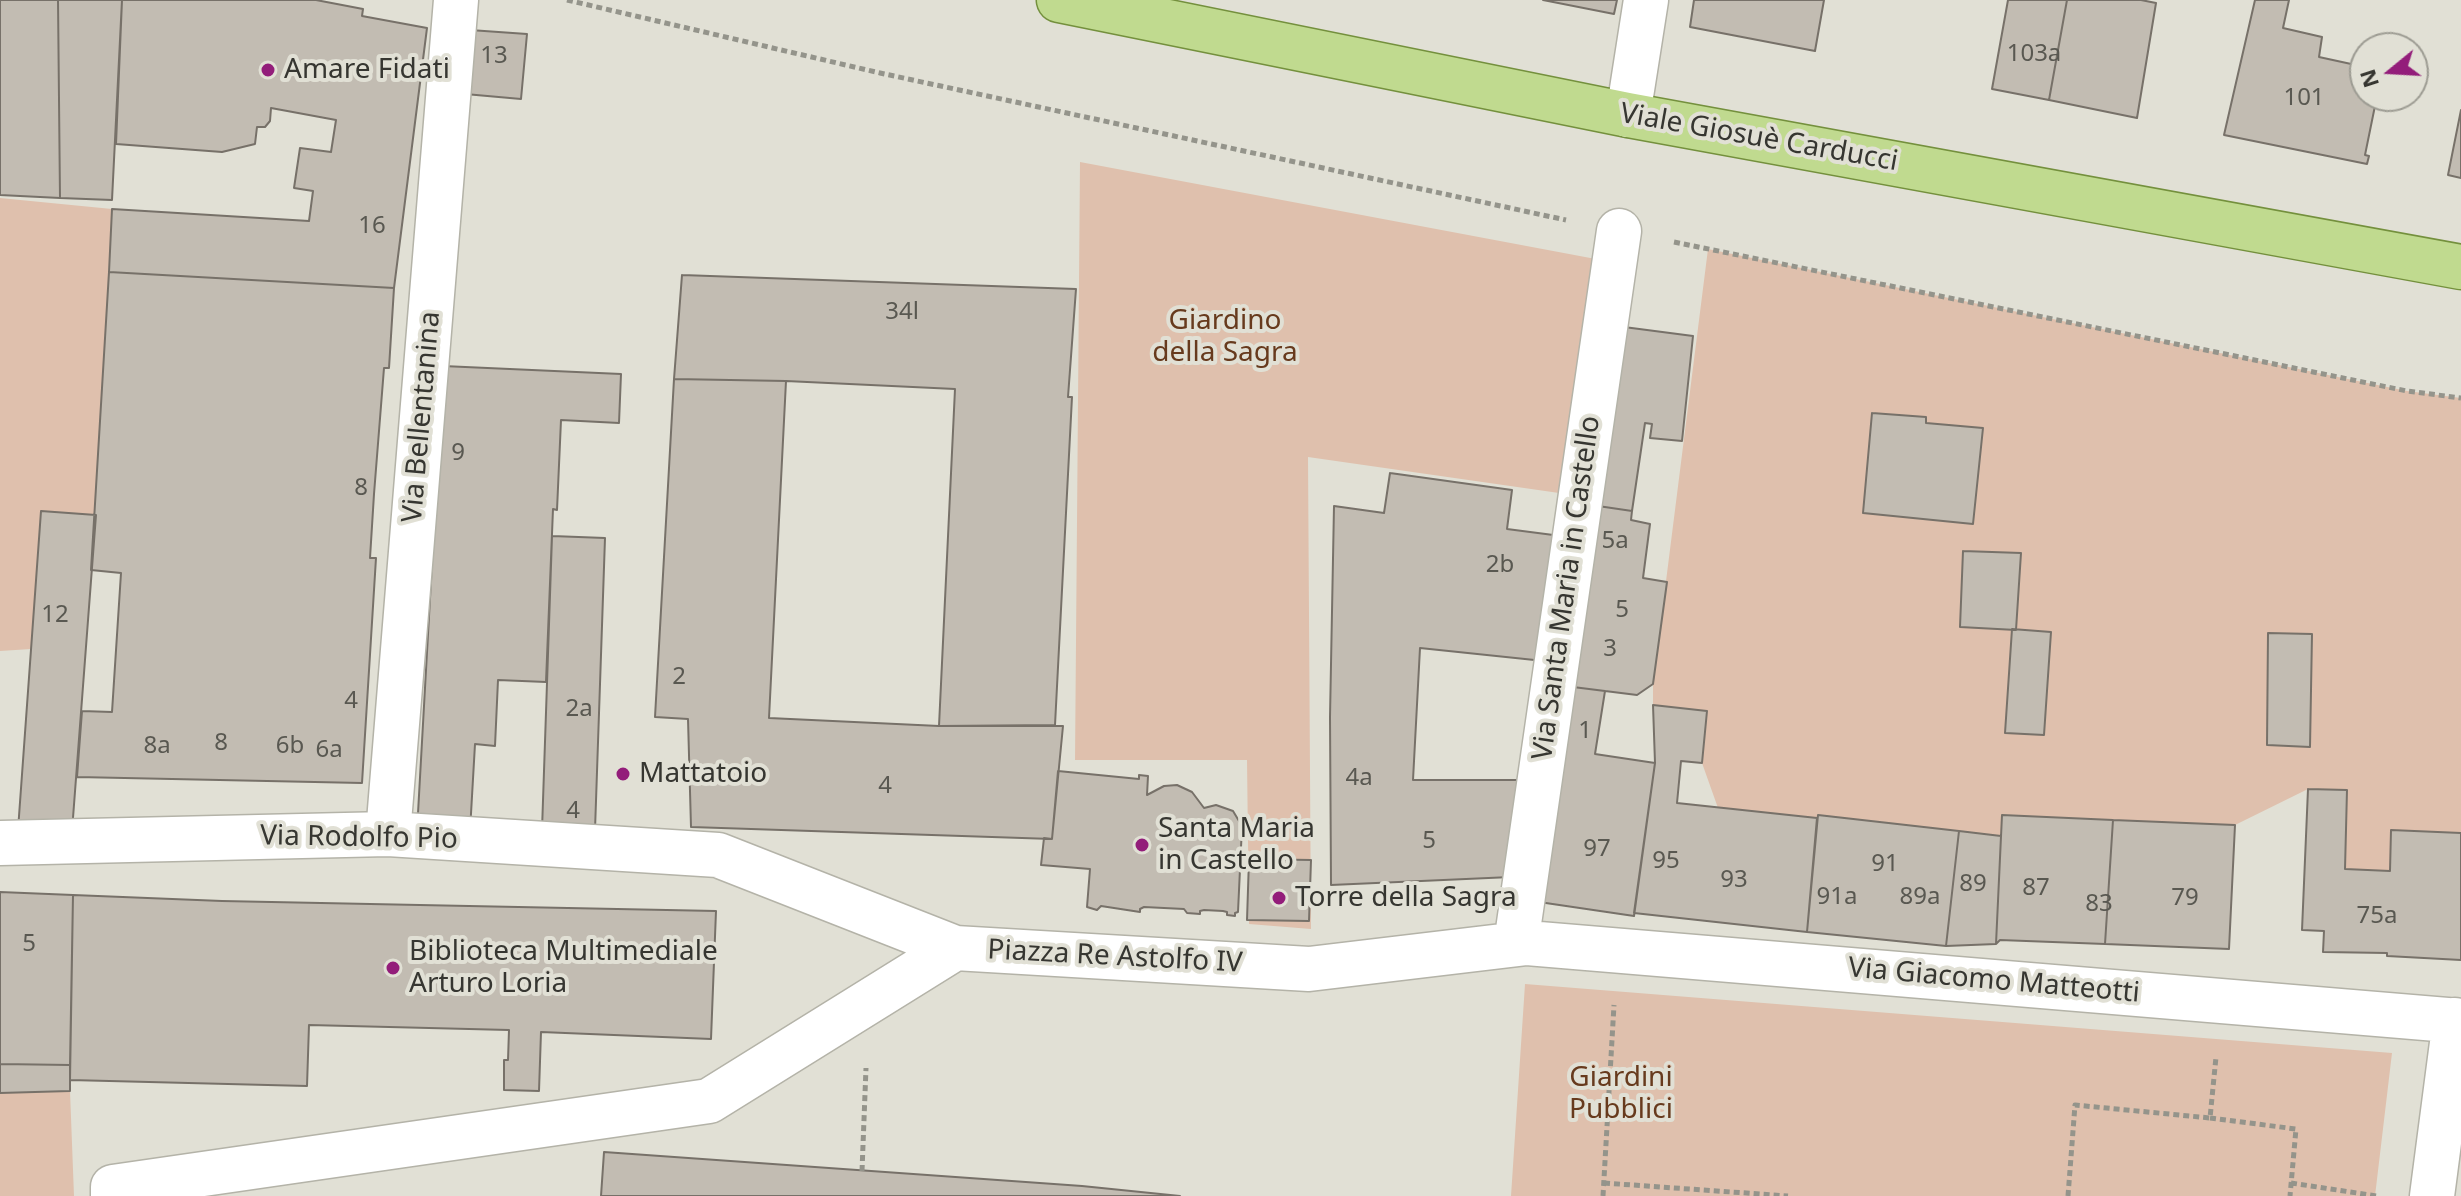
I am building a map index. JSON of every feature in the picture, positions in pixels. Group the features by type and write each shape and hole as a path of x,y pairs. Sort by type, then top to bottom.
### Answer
{"main road":[{"name":"Viale Giosuè Carducci","path":"1059,0 1628,115 2461,267"}],"street":[{"name":"Via Bellentanina","path":"388,834 456,0"},
{"path":"1628,115 1646,0"},
{"name":"Via Santa Maria in Castello","path":"1522,944 1619,231"},
{"name":"Via Rodolfo Pio","path":"0,843 388,834 718,855"},
{"name":"Piazza Re Astolfo IV","path":"718,855 955,948 1309,969 1522,944"},
{"name":"Via Giacomo Matteotti","path":"1522,944 1617,949 2458,1021"},
{"path":"113,1196 113,1187 709,1101 955,948"},
{"path":"2432,1196 2458,1021"}],"path":[{"path":"567,0 895,77 1619,231 2392,388 2461,398"},
{"path":"1603,1196 1617,949"},
{"path":"862,1171 869,1001"},
{"path":"2210,1118 2220,1001"},
{"path":"2068,1196 2075,1105 2296,1129 2290,1196"},
{"path":"1604,1183 1788,1196"},
{"path":"2291,1183 2378,1196"}],"green space":[{"name":"Giardino della Sagra","path":"1080,162 1601,260 1566,494 1308,457 1311,929 1249,924 1247,760 1075,760"},
{"path":"0,198 112,209 96,515 41,512 31,649 0,651"},
{"path":"1708,249 2407,391 2461,398 2461,833 2392,830 2390,871 2345,869 2308,789 2235,825 2002,815 2001,836 1718,808 1702,763 1707,711 1653,705 1653,684"},
{"name":"Giardini Pubblici","path":"1525,984 2392,1053 2375,1196 1511,1196"},
{"path":"70,1091 74,1196 0,1196 0,1093"}],"building":[{"path":"0,0 58,0 60,198 0,195"},
{"path":"58,0 122,0 112,200 60,198"},
{"path":"122,0 316,0 363,9 362,16 427,28 394,288 109,272 112,209 309,221 313,191 294,188 300,148 331,152 336,120 271,108 270,121 265,127 257,127 255,144 222,152 116,144"},
{"path":"1543,0 1617,0 1614,14"},
{"path":"1694,0 1824,0 1815,51 1690,27"},
{"path":"2008,0 2067,0 2049,100 1992,89"},
{"path":"2067,0 2141,0 2156,3 2137,118 2049,100"},
{"path":"2255,0 2289,0 2283,28 2322,37 2319,57 2349,64 2349,112 2374,112 2365,155 2369,156 2367,164 2224,135"},
{"path":"470,30 527,34 521,99 465,94"},
{"path":"2461,110 2461,178 2448,175"},
{"path":"109,272 394,288 389,368 384,368 374,494 370,558 376,558 362,783 77,777 82,711 112,712 121,573 91,570"},
{"path":"682,275 1076,289 1068,397 1072,397 1055,725 939,726 955,389 674,379"},
{"path":"1624,327 1693,336 1682,441 1650,438 1652,424 1645,423 1632,511 1598,506"},
{"path":"443,366 621,374 619,423 561,420 557,510 553,509 546,682 498,680 495,746 475,744 470,831 417,831"},
{"path":"674,379 786,381 769,718 939,726 1063,726 1052,839 691,827 688,719 655,717"},
{"path":"1872,413 1926,417 1926,423 1983,428 1973,524 1863,513"},
{"path":"1390,473 1512,490 1507,529 1561,536 1544,661 1420,648 1413,780 1524,780 1511,877 1331,885 1334,506 1384,513"},
{"path":"1598,506 1632,511 1631,520 1650,524 1643,578 1667,582 1653,684 1637,695 1573,687"},
{"path":"41,511 96,515 72,831 18,830"},
{"path":"552,536 605,538 595,830 542,830"},
{"path":"1963,551 2021,553 2016,630 1960,627"},
{"path":"2012,629 2051,632 2044,735 2005,733"},
{"path":"2268,633 2312,634 2310,747 2267,745"},
{"path":"1573,687 1605,691 1595,754 1655,763 1634,916 1539,902"},
{"path":"1653,705 1707,711 1702,763 1681,761 1677,803 1817,818 1807,932 1634,913 1655,763"},
{"name":"Santa Maria in Castello","path":"1058,771 1139,779 1139,775 1148,776 1147,795 1164,786 1177,785 1192,792 1204,808 1216,805 1233,811 1242,826 1238,912 1235,916 1223,911 1204,910 1200,914 1187,913 1184,909 1144,907 1140,912 1087,907 1090,869 1041,865 1044,838 1052,839"},
{"path":"2308,789 2347,790 2345,869 2390,871 2391,830 2461,833 2461,960 2387,956 2387,953 2323,952 2324,931 2302,930"},
{"path":"1818,815 1959,831 1946,946 1807,932"},
{"path":"2002,815 2113,820 2105,944 2000,940 1996,944"},
{"path":"2113,820 2235,825 2229,949 2105,944"},
{"path":"1959,831 2001,836 1996,944 1946,946"},
{"name":"Torre della Sagra","path":"1249,859 1311,860 1309,921 1247,920"},
{"path":"0,892 73,895 70,1065 0,1064"},
{"name":"Biblioteca Multimediale Arturo Loria","path":"73,895 716,911 711,1039 541,1032 539,1091 504,1090 504,1060 508,1060 509,1030 309,1025 307,1086 70,1080"},
{"path":"0,1064 70,1065 70,1091 0,1093"},
{"path":"604,1152 1082,1186 1180,1196 601,1196"}],"place":[{"name":"Amare Fidati","path":"268,70"},
{"name":"Mattatoio","path":"623,774"},
{"name":"Santa Maria in Castello","path":"1142,845"},
{"name":"Torre della Sagra","path":"1279,898"},
{"name":"Biblioteca Multimediale Arturo Loria","path":"393,968"}]}
